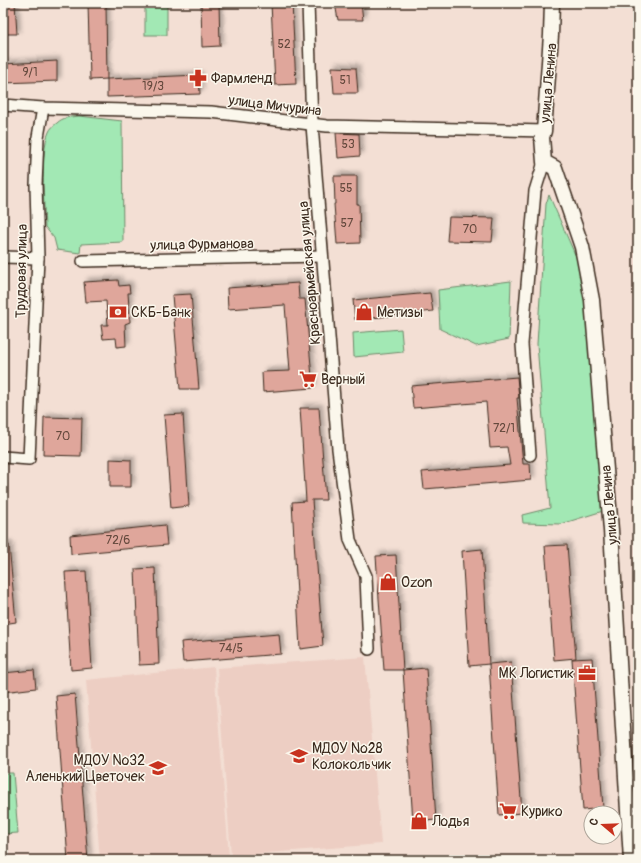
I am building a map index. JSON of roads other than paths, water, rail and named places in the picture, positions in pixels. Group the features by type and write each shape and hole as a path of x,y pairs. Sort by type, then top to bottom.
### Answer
{"street":[{"name":"Красноармейская улица","path":"308,3 312,125 338,448 350,540 366,576 369,648"},
{"name":"улица Ленина","path":"530,455 522,344 535,191 544,162 542,137 544,131 552,3"},
{"name":"улица Мичурина","path":"3,105 42,108 211,112 312,125 544,131"},
{"name":"Трудовая улица","path":"3,457 29,459 38,258 36,186 38,137 42,108"},
{"name":"улица Ленина","path":"544,162 555,168 582,247 592,300 611,530 631,860"},
{"name":"улица Фурманова","path":"83,261 322,256"},
{"path":"3,257 38,258"}],"place":[{"name":"Фармленд","path":"198,78"},
{"name":"СКБ-Банк","path":"118,312"},
{"name":"Метизы","path":"364,312"},
{"name":"Верный","path":"308,379"},
{"name":"Ozon","path":"388,582"},
{"name":"МК Логистик","path":"587,673"},
{"name":"МДОУ №28 Колокольчик","path":"299,756"},
{"name":"МДОУ №32 Аленький Цветочек","path":"158,768"},
{"name":"Курико","path":"508,811"},
{"name":"Лодья","path":"419,821"}]}
